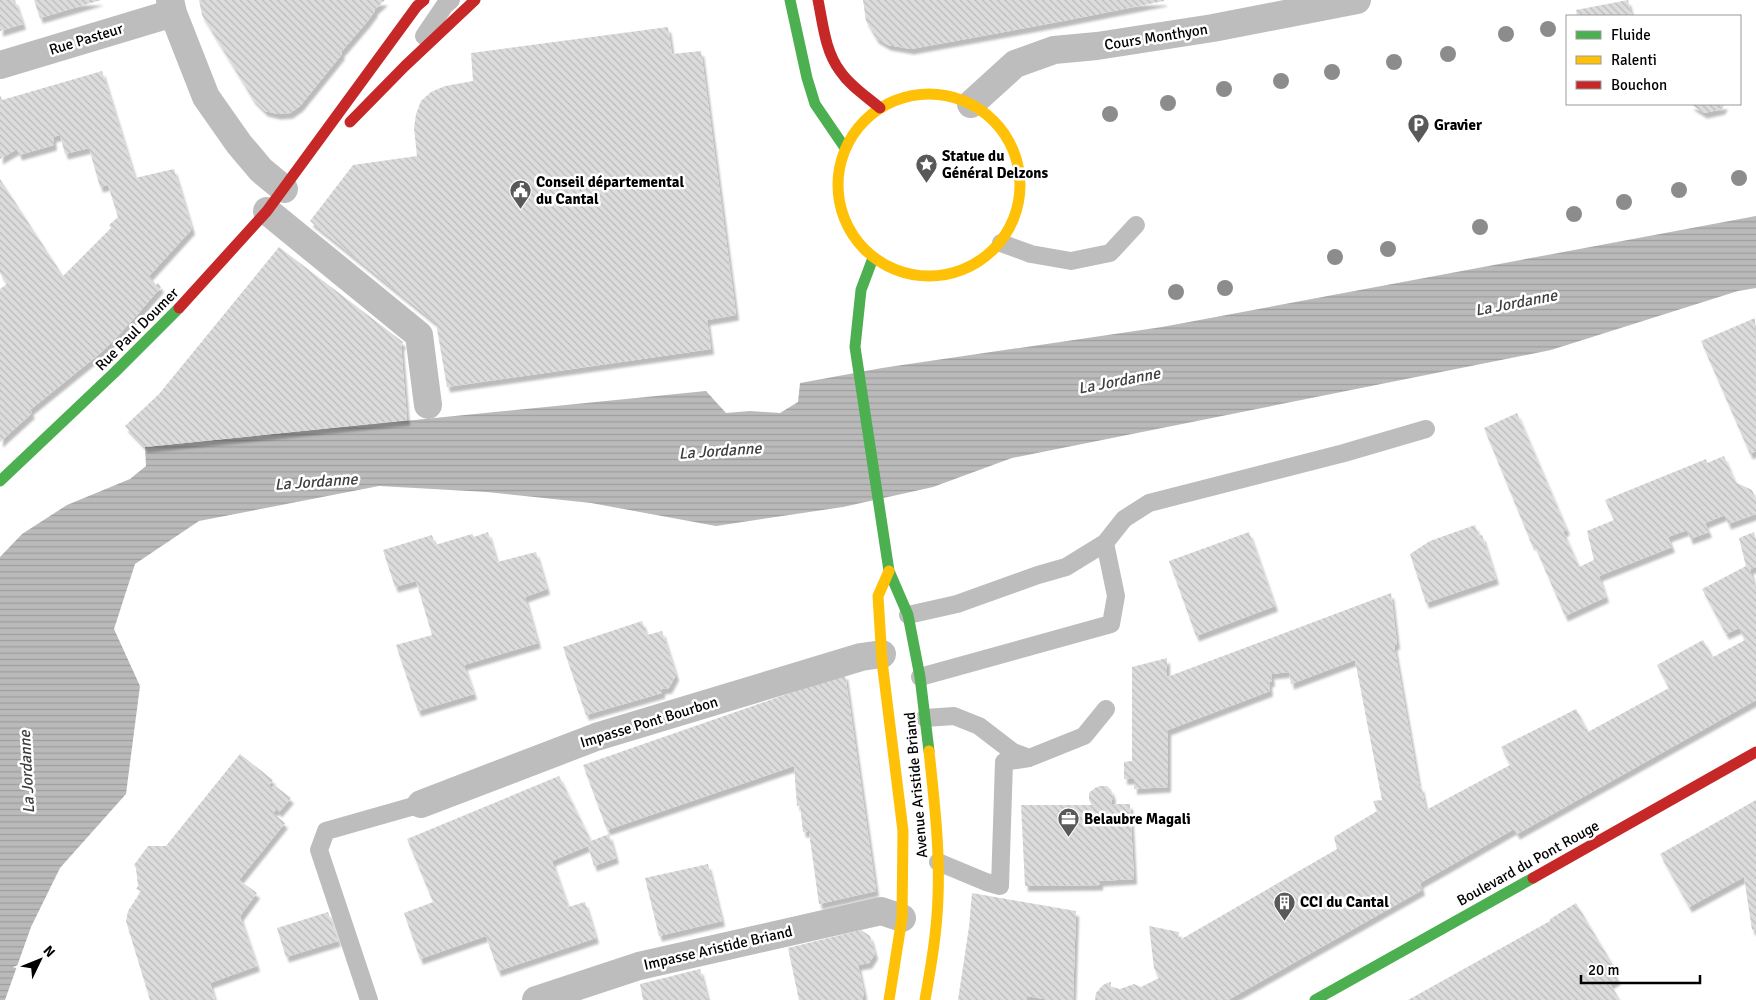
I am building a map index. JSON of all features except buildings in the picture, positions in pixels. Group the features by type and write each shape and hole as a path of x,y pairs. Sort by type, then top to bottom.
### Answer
{"main road":[{"name":"Rue Paul Doumer","path":"0,481 114,373 191,296 267,211 416,6 424,0"},
{"name":"Rue Paul Doumer","path":"284,189 405,66 476,0"},
{"path":"790,0 807,78 815,104 845,148"},
{"path":"818,0 835,64 853,84 880,108"},
{"path":"942,94 971,104 993,120 1010,142 1019,167 1020,194 1014,220 1001,243 979,262 954,274 926,277 898,272 873,258 853,236 840,207 838,177 845,148 860,125 880,108 910,96 942,94"},
{"name":"Avenue Aristide Briand","path":"873,258 861,290 855,346 889,571 908,615 920,677 933,787 938,862 938,897 933,955 925,1000"},
{"name":"Avenue Aristide Briand","path":"889,571 878,596 879,610 893,658 907,926 889,1000"},
{"path":"879,610 889,626"},
{"path":"893,658 920,677"},
{"path":"908,694 925,718"},
{"name":"Boulevard du Pont Rouge","path":"1315,1000 1756,752"},
{"path":"900,800 914,824"},
{"path":"924,839 938,862"}],"street":[{"name":"Cours Monthyon","path":"971,104 1015,64 1054,50 1097,46 1204,29 1357,0"},
{"path":"172,6 206,97 239,144 261,170 284,189"},
{"name":"Rue Pasteur","path":"0,65 172,6"},
{"path":"267,211 419,335 428,405"},
{"name":"Impasse Pont Bourbon","path":"421,804 596,737 861,657 893,658"},
{"name":"Impasse Aristide Briand","path":"536,1000 639,966 880,911 907,926"}],"lane":[{"path":"405,66 444,5 451,0"},
{"path":"1001,243 1031,254 1071,261 1110,253 1136,225"},
{"path":"908,615 957,604 1066,567 1105,543 1124,519 1149,503 1344,453 1426,429"},
{"path":"920,677 1111,624 1116,596 1105,543"},
{"path":"938,862 1000,886 1004,762 1029,758 1084,736 1106,710"},
{"path":"925,718 954,716 979,726 1013,752 1029,758"},
{"path":"370,1000 319,850 326,831 421,804"}],"water":[{"name":"La Jordanne","path":"1756,216 1756,288 1738,291 1551,350 1012,458 933,487 843,507 716,526 591,503 487,492 379,486 199,521 135,564 114,629 140,686 126,794 60,868 31,927 5,1000 0,1000 0,557 22,534 67,505 130,479 146,466 145,447 706,391 726,413 750,411 780,413 798,402 800,383 882,368 1162,327"}],"traffic: fast":[{"path":"790,0 807,78 815,104 845,148"},
{"path":"873,258 861,290 855,347 889,571 908,615 920,677 929,751"},
{"path":"0,481 114,373 179,308"},
{"path":"1315,1000 1533,878"}],"traffic: slow":[{"path":"938,94 964,101 980,109 999,127 1013,150 1020,176 1020,185 1020,194 1013,220 1005,236 987,255 980,261 955,272 938,276 920,276 894,269 878,261 853,236 845,220 840,203 838,176 845,150 853,134 878,109 894,101 911,96 938,94"},
{"path":"889,571 878,596 882,661 903,831 902,918 889,1000"},
{"path":"925,1000 935,936 938,879 936,824 929,751"}],"traffic: jam":[{"path":"179,308 267,211 417,6 424,0"},
{"path":"350,122 405,66 475,0"},
{"path":"818,0 825,37 835,63 848,81 880,108"},
{"path":"1533,878 1756,752"}],"place":[{"name":"Gravier","path":"1418,144"},
{"name":"Statue du Général Delzons","path":"926,184"},
{"name":"Conseil départemental du Cantal","path":"520,210"},
{"name":"Belaubre Magali","path":"1068,838"},
{"name":"CCI du Cantal","path":"1284,921"}]}
